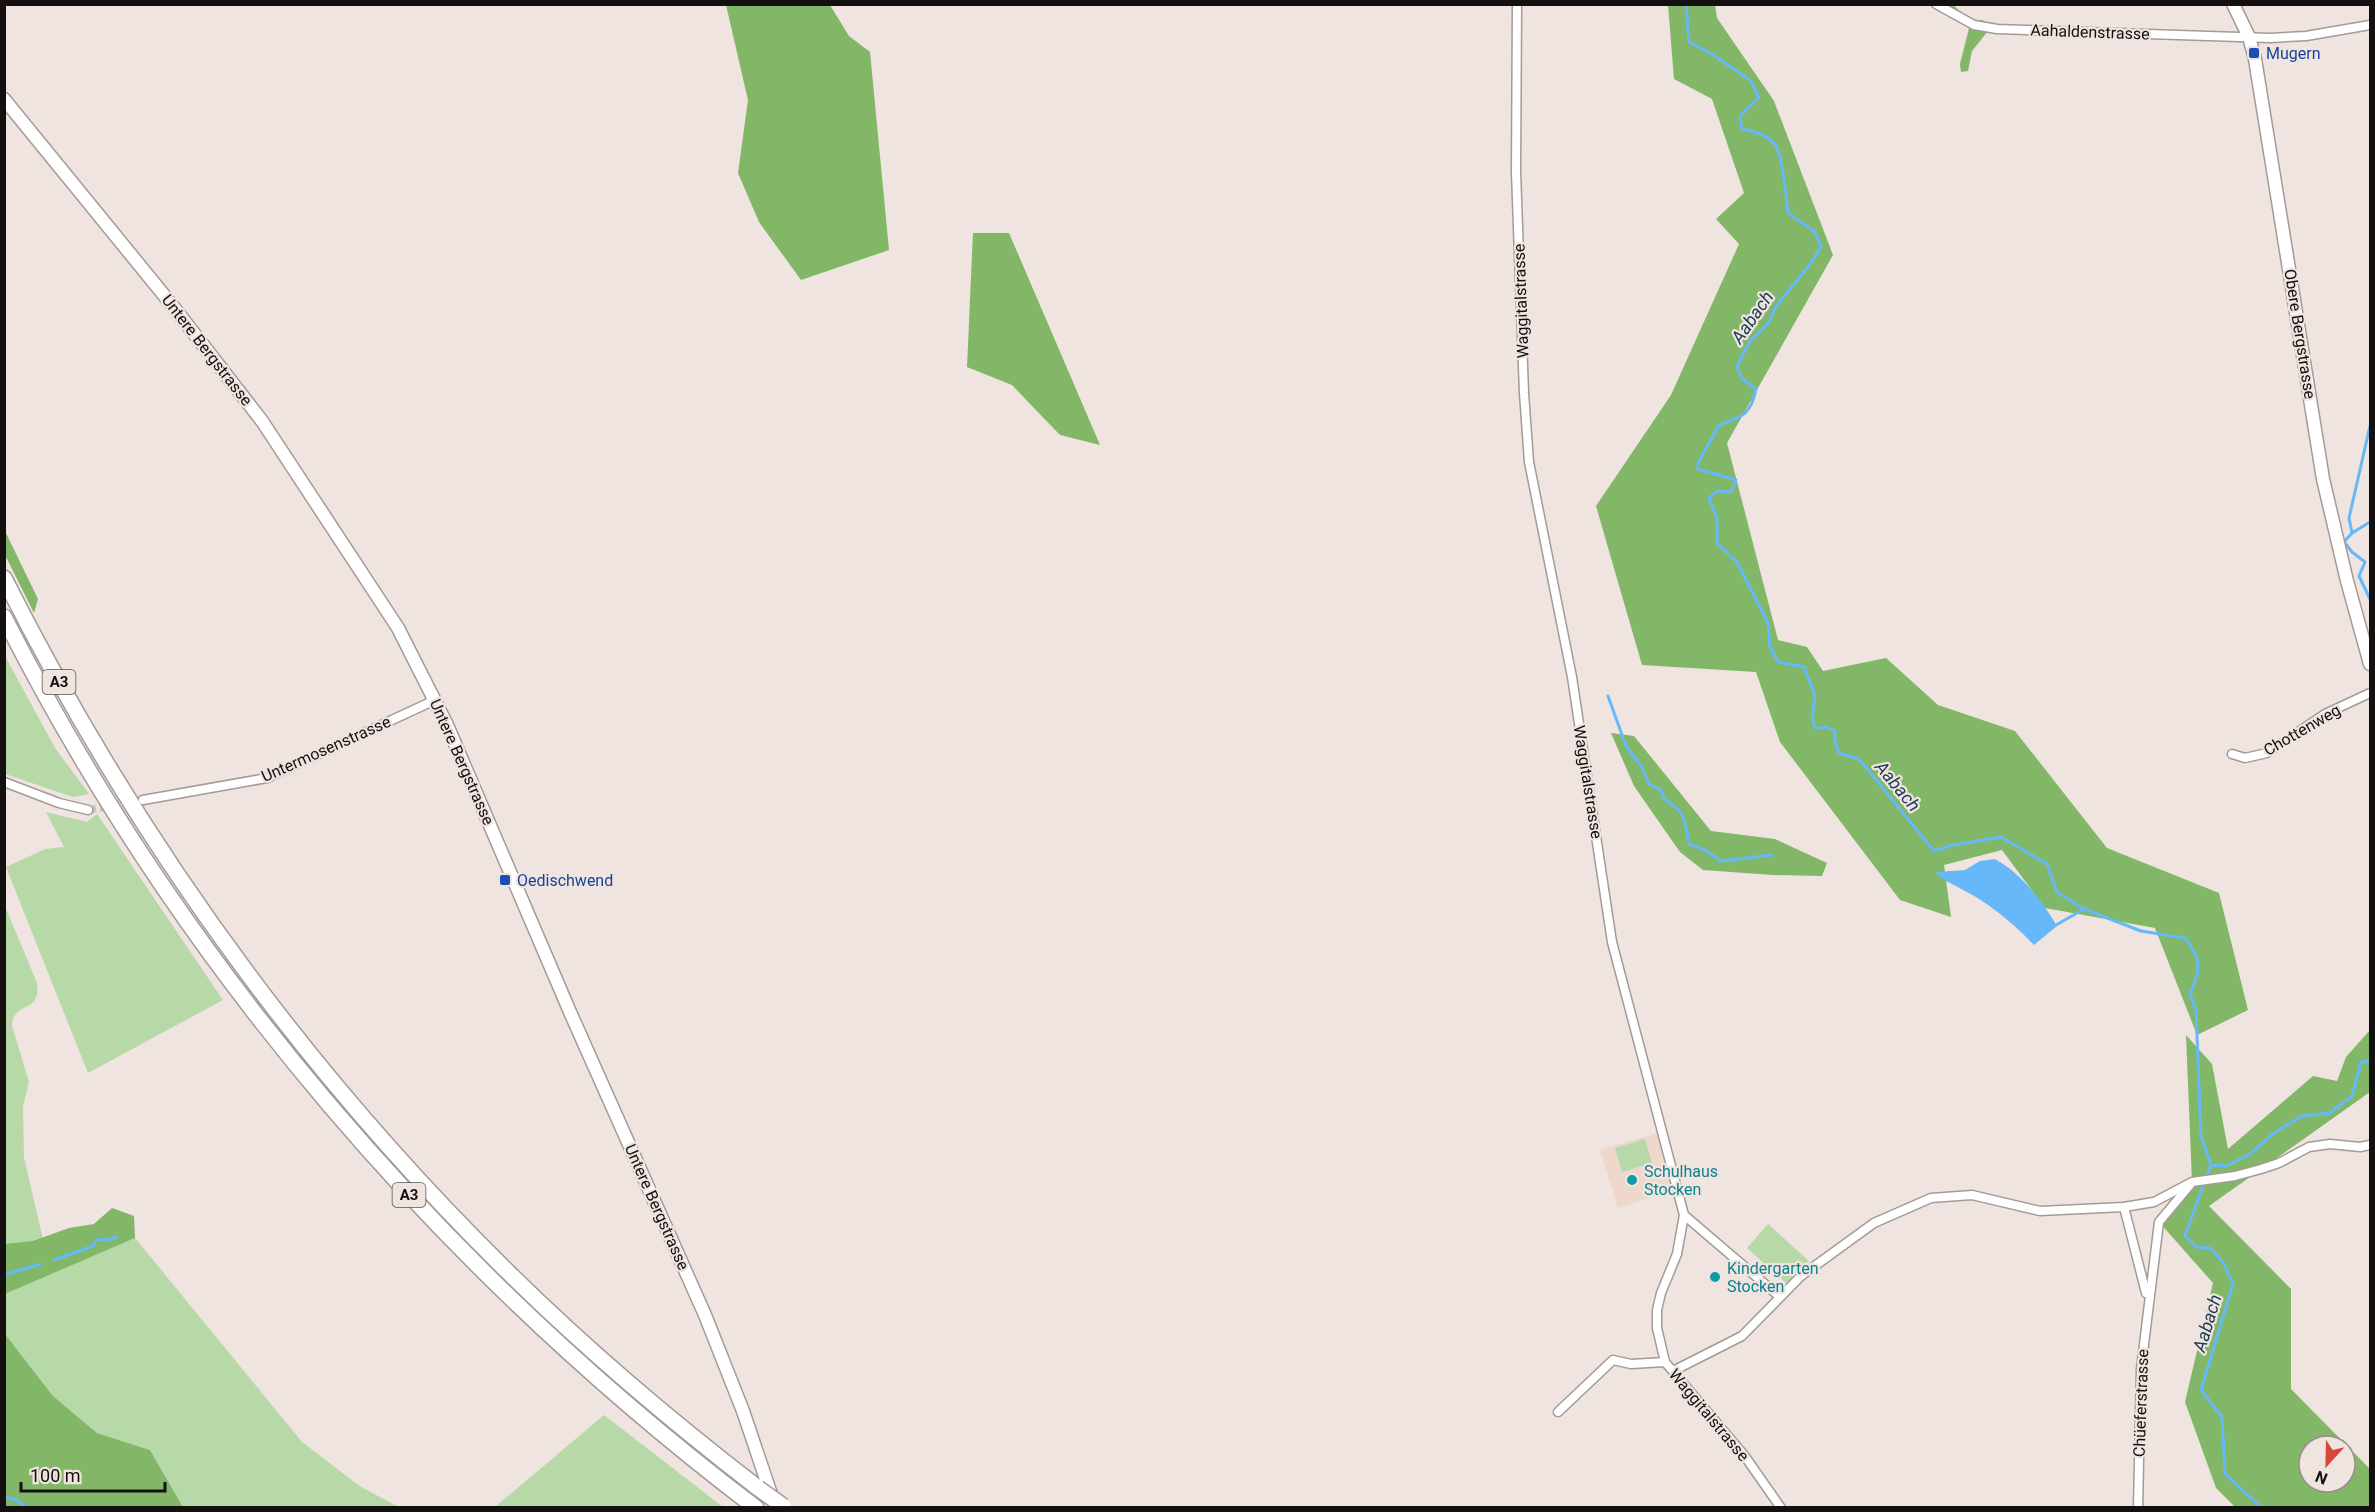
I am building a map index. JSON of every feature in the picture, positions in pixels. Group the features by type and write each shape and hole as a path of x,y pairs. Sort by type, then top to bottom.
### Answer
{"highway":[{"name":"A3","path":"4,578 84,726 159,848 239,962 322,1069 436,1199 534,1298 632,1386 781,1507"},
{"name":"A3","path":"4,617 74,745 144,856 228,977 332,1108 433,1221 525,1312 641,1417 756,1508"}],"main road":[{"name":"Obere Bergstrasse","path":"2232,4 2249,38 2257,71 2323,479 2347,581 2370,664"},
{"name":"Untere Bergstrasse","path":"4,99 192,330 262,421 398,628 435,700 570,1012 705,1315 781,1507"}],"street":[{"name":"Waggitalstrasse","path":"1517,4 1516,172 1524,393 1529,462 1572,676 1612,942 1684,1215 1677,1254 1661,1293 1658,1310 1659,1344 1665,1362 1744,1455 1781,1508"},
{"name":"Aahaldenstrasse","path":"1936,4 1974,25 1997,29 2249,38 2306,36 2370,25"},
{"name":"Chottenweg","path":"2232,754 2245,758 2267,753 2325,714 2370,693"},
{"name":"Untermosenstrasse","path":"143,800 267,778 435,700"},
{"path":"4,782 59,803 88,810"},
{"path":"1673,1371 1742,1336 1801,1276 1874,1223 1931,1198 1972,1195 2040,1211 2124,1207 2154,1202 2196,1182 2261,1169 2308,1147 2330,1144 2360,1148 2370,1145"},
{"name":"Chüeferstrasse","path":"2138,1508 2141,1369 2158,1222 2196,1182"},
{"name":"Chüeferstrasse","path":"2124,1207 2148,1299"},
{"path":"1684,1215 1780,1297"},
{"path":"1558,1412 1613,1360 1631,1364 1665,1362"}],"shaded area":[{"path":"1660,1132 1676,1190 1618,1208 1600,1150"}],"green space":[{"path":"726,5 830,5 849,36 870,52 889,250 801,280 759,222 738,173 748,100"},
{"path":"1668,5 1715,5 1717,18 1774,101 1833,255 1727,443 1778,640 1807,647 1823,671 1886,658 1938,705 2015,731 2107,848 2219,893 2248,1010 2197,1035 2155,928 2045,908 2002,850 1944,865 1951,917 1900,900 1780,742 1756,672 1642,665 1596,506 1671,395 1739,244 1716,219 1744,193 1712,99 1674,79"},
{"path":"1943,5 1953,5 1971,21 1983,20 1988,31 1972,51 1968,71 1961,72 1960,64 1969,28"},
{"path":"973,233 1009,233 1100,445 1060,435 1012,385 967,367"},
{"path":"4,529 38,599 34,613 5,555"},
{"path":"4,654 55,748 89,794 73,797 5,774"},
{"path":"1611,733 1634,736 1711,831 1775,839 1827,863 1822,876 1703,870 1680,852 1634,786"},
{"path":"46,812 87,822 97,814 223,1000 88,1073 6,867 45,849 64,847"},
{"path":"4,904 37,983 35,999 17,1013 13,1018 12,1026 29,1082 23,1107 24,1157 44,1244 4,1252"},
{"path":"2370,1030 2370,1092 2209,1206 2291,1289 2291,1389 2335,1434 2297,1434 2297,1494 2357,1494 2357,1456 2370,1469 2370,1507 2235,1507 2216,1488 2185,1402 2213,1283 2159,1222 2192,1182 2186,1035 2212,1064 2228,1149 2313,1076 2337,1081 2346,1057"},
{"path":"1645,1139 1652,1163 1622,1172 1615,1148"},
{"path":"112,1208 134,1216 135,1238 5,1294 5,1244 33,1241 69,1228 94,1224"},
{"path":"1768,1224 1809,1261 1786,1283 1747,1248"},
{"path":"135,1238 302,1442 361,1487 399,1507 183,1507 150,1450 97,1433 53,1396 5,1334 5,1294"},
{"path":"5,1334 53,1396 97,1433 150,1450 183,1507 5,1507"},
{"path":"604,1415 723,1507 495,1507"}],"water":[{"path":"1995,859 2014,872 2030,888 2057,926 2034,945 1994,909 1938,876 1936,872 1965,870 1980,861"}],"waterway":[{"name":"Aabach","path":"1686,4 1689,42 1712,54 1751,81 1759,98 1740,116 1742,129 1765,136 1776,146 1782,168 1788,213 1815,232 1821,247 1776,306 1768,324 1750,341 1737,366 1742,379 1756,389 1751,404 1740,417 1719,425 1698,463 1698,469 1736,480 1731,492 1717,491 1709,498 1717,518 1717,543 1737,562 1768,623 1770,647 1778,662 1804,667 1815,696 1812,719 1816,729 1826,727 1835,731 1835,742 1839,753 1859,759 1934,851 1953,845 2001,837 2047,864 2057,892 2084,909 2141,931 2185,938 2198,965 2190,994 2196,1011 2201,1136 2211,1165 2206,1177"},
{"path":"2352,533 2349,518 2370,426"},
{"path":"2370,522 2352,533 2344,542 2365,562 2359,576 2370,599"},
{"path":"1608,696 1626,746 1641,766 1649,784 1661,790 1664,799 1680,812 1685,822 1689,844 1703,849 1721,861 1772,855"},
{"path":"2056,925 2084,909"},
{"path":"2211,1165 2226,1166 2250,1154 2274,1133 2302,1116 2330,1113 2352,1096 2361,1062 2370,1061"},
{"name":"Aabach","path":"2204,1183 2185,1236 2196,1247 2210,1248 2223,1262 2233,1284 2201,1390 2222,1417 2225,1474 2262,1508"},
{"path":"54,1260 93,1246 96,1240 117,1237"},
{"path":"4,1275 41,1264"},
{"path":"4,1497 17,1500 27,1508"}],"tunnel":[{"path":"88,810 134,802"}],"place":[{"name":"Mugern","path":"2254,53"},
{"name":"Oedischwend","path":"505,880"},
{"name":"Schulhaus Stocken","path":"1632,1180"},
{"name":"Kindergarten Stocken","path":"1715,1277"}]}
